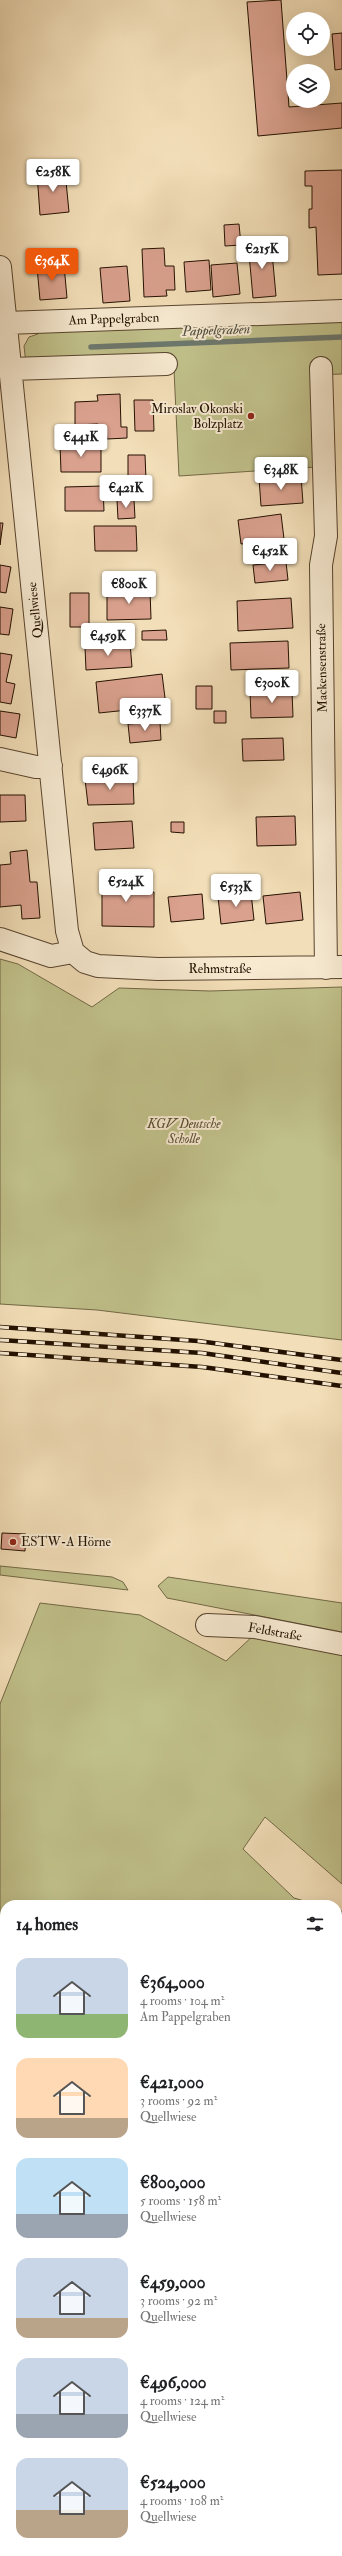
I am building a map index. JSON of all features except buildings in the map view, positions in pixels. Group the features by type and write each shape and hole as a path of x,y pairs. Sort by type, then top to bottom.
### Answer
{"street":[{"name":"Quellwiese","path":"0,268 67,931 73,952"},
{"name":"Am Pappelgraben","path":"6,323 342,311"},
{"path":"11,369 166,364"},
{"name":"Mackensenstraße","path":"322,368 326,536 321,565 334,968"},
{"path":"0,759 36,767 51,766"},
{"path":"0,939 51,956 73,952"},
{"name":"Rehmstraße","path":"73,952 85,962 98,966 158,969 334,968"},
{"name":"Feldstraße","path":"206,1625 255,1627 342,1644"}],"green space":[{"path":"342,318 342,374 315,375 316,467 179,476 174,370 26,364 24,346 29,337 38,334 39,329"},
{"name":"KGV Deutsche Scholle","path":"0,959 18,964 92,1007 119,988 210,991 342,987 342,1340 97,1310 0,1304"},
{"path":"0,1566 112,1577 123,1582 128,1590 0,1575"},
{"path":"168,1577 342,1603 342,1632 167,1598 158,1586"},
{"path":"40,1603 140,1615 226,1661 255,1634 342,1651 342,1884 265,1817 243,1849 294,1898 301,1900 0,1900 0,1704"}],"waterway":[{"name":"Pappelgraben","path":"91,347 342,337"}],"railway":[{"path":"0,1327 198,1341 342,1360"},
{"path":"0,1340 202,1353 342,1373"},
{"path":"0,1353 202,1367 342,1386"}],"place":[{"name":"Miroslav Okonski Bolzplatz","path":"251,416"},
{"name":"ESTW-A Hörne","path":"13,1542"}]}
